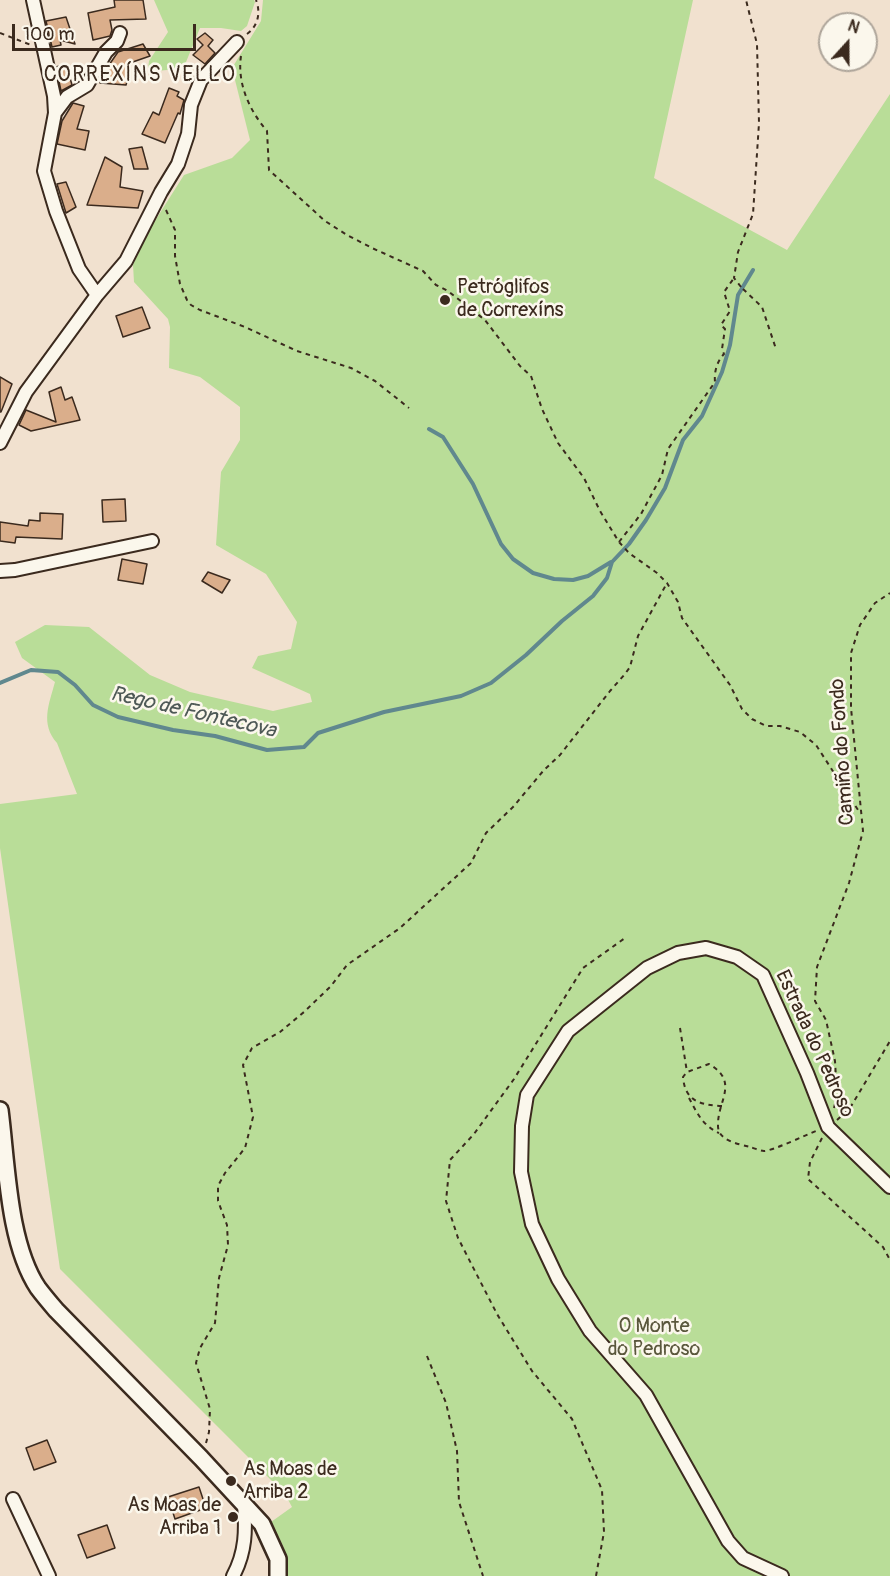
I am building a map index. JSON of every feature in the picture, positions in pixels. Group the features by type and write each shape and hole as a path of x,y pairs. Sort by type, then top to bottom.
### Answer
{"street":[{"path":"33,0 54,96 55,112 44,171 79,269 97,295"},
{"path":"55,112 67,98 87,85 120,33"},
{"path":"0,443 26,392 97,295 126,261 178,164 188,134 191,105 201,80 237,42"},
{"path":"0,571 15,570 152,541"},
{"name":"Estrada do Pedroso","path":"782,1576 743,1558 728,1541 646,1395 590,1331 558,1279 532,1224 522,1172 522,1126 527,1095 568,1031 647,968 678,953 706,948 737,957 763,975 807,1073 828,1127 890,1187"},
{"path":"0,1110 12,1221 25,1262 38,1288 56,1310 201,1458 262,1524 278,1559 278,1576"},
{"path":"13,1499 49,1576"},
{"path":"232,1576 242,1557 246,1542 244,1503"}],"path":[{"path":"256,0 259,6 259,19 252,30 237,42 241,56 239,69 241,81 258,120 267,131 269,170 325,221 372,248 423,271 436,285 448,291 485,320 520,366 531,376 542,409 558,443 584,478 619,542 629,554 657,573 666,583 678,602 682,618 730,686 742,709 752,719 766,726 780,726 800,732 816,745 860,813"},
{"path":"619,542 641,514 662,475 668,449 715,382 714,375 719,358 724,354 722,349 725,329 721,325 730,311 724,292 734,278 738,252 753,214 759,123 757,44 746,0"},
{"path":"0,33 42,49"},
{"path":"161,192 167,214 175,230 175,256 180,284 191,305 297,351 351,368 375,381 409,408"},
{"path":"734,278 762,307 776,349"},
{"path":"201,1458 209,1431 210,1409 196,1363 200,1348 215,1323 219,1278 228,1245 227,1225 218,1201 218,1186 225,1173 245,1148 253,1117 243,1065 252,1048 280,1032 304,1012 331,986 347,965 400,928 471,863 486,833 560,755 630,667 638,636 666,583"},
{"name":"Camiño do Fondo","path":"828,1127 837,1095 835,1061 826,1020 815,1000 817,967 849,883 862,831 851,708 851,653 860,625 875,603 890,593"},
{"path":"680,1028 687,1072"},
{"path":"719,1133 718,1125 726,1089 719,1069 709,1064 687,1072 683,1077 684,1087 698,1116 710,1129 727,1140 764,1151 828,1127 850,1108 890,1041"},
{"path":"689,1097 710,1106 722,1106"},
{"path":"828,1127 810,1162 808,1179 883,1247 890,1260"},
{"path":"427,1356 446,1403 457,1451 459,1502 483,1576"}],"green space":[{"path":"154,0 254,0 255,2 247,26 241,31 200,28 186,62 178,71 156,71 148,69 149,61 168,32"},
{"name":"O Monte do Pedroso","path":"263,0 693,0 654,178 787,250 890,94 890,1576 287,1576 284,1548 271,1522 292,1507 285,1494 60,1269 0,848 0,804 77,794 47,721 55,682 22,658 15,642 45,625 89,627 150,675 190,692 273,711 312,702 310,694 252,668 258,656 291,649 297,622 266,574 216,545 221,472 240,440 240,407 200,377 169,368 170,327 168,319 134,282 133,265 146,235 184,175 232,158 250,140 232,68 261,21"}],"building":[{"path":"114,0 143,0 146,19 110,20 112,30 110,36 93,40 88,13 115,7"},
{"path":"66,17 75,44 60,40 61,45 52,47 46,21"},
{"path":"205,33 213,40 208,46 215,53 205,64 193,55 203,45 197,39"},
{"path":"143,44 150,56 127,64 129,75 126,85 100,83 102,75 118,52"},
{"path":"66,64 72,85 61,91 56,67"},
{"path":"169,88 179,92 177,96 184,100 180,114 178,113 165,143 142,134 153,112 159,115"},
{"path":"73,103 84,106 77,129 89,131 85,150 57,144 62,121"},
{"path":"142,147 148,169 134,169 129,149"},
{"path":"105,157 122,167 120,187 143,191 138,208 87,205"},
{"path":"66,182 76,207 66,213 57,184"},
{"path":"142,307 150,328 123,337 116,316"},
{"path":"0,377 12,384 1,412 0,412"},
{"path":"61,387 65,400 72,397 80,420 31,431 19,425 26,410 56,422 49,392"},
{"path":"125,499 126,521 103,522 102,500"},
{"path":"40,513 63,514 62,539 16,537 15,543 0,541 0,522 28,526 29,520 40,521"},
{"path":"122,559 147,564 143,584 118,580"},
{"path":"208,572 230,580 222,593 202,581"},
{"path":"47,1440 56,1462 34,1470 26,1448"},
{"path":"199,1487 206,1508 175,1519 168,1497"},
{"path":"107,1525 115,1548 87,1558 78,1535"}],"waterway":[{"name":"Rego de Fontecova","path":"0,683 31,670 58,672 75,685 93,705 118,717 173,730 215,736 267,750 304,747 318,733 384,712 461,696 491,683 593,596 607,578 612,562 629,544 646,520 665,488 683,440 702,416 722,372 730,345 738,295 753,270"},
{"path":"429,429 443,437 473,484 501,544 513,559 533,573 554,579 573,580 588,576 611,562"}],"place":[{"name":"Petróglifos de Correxíns","path":"445,300"},
{"name":"As Moas de Arriba 2","path":"231,1481"},
{"name":"As Moas de Arriba 1","path":"233,1517"}],"district":[{"name":"CORREXÍNS VELLO","path":"140,76"}]}
